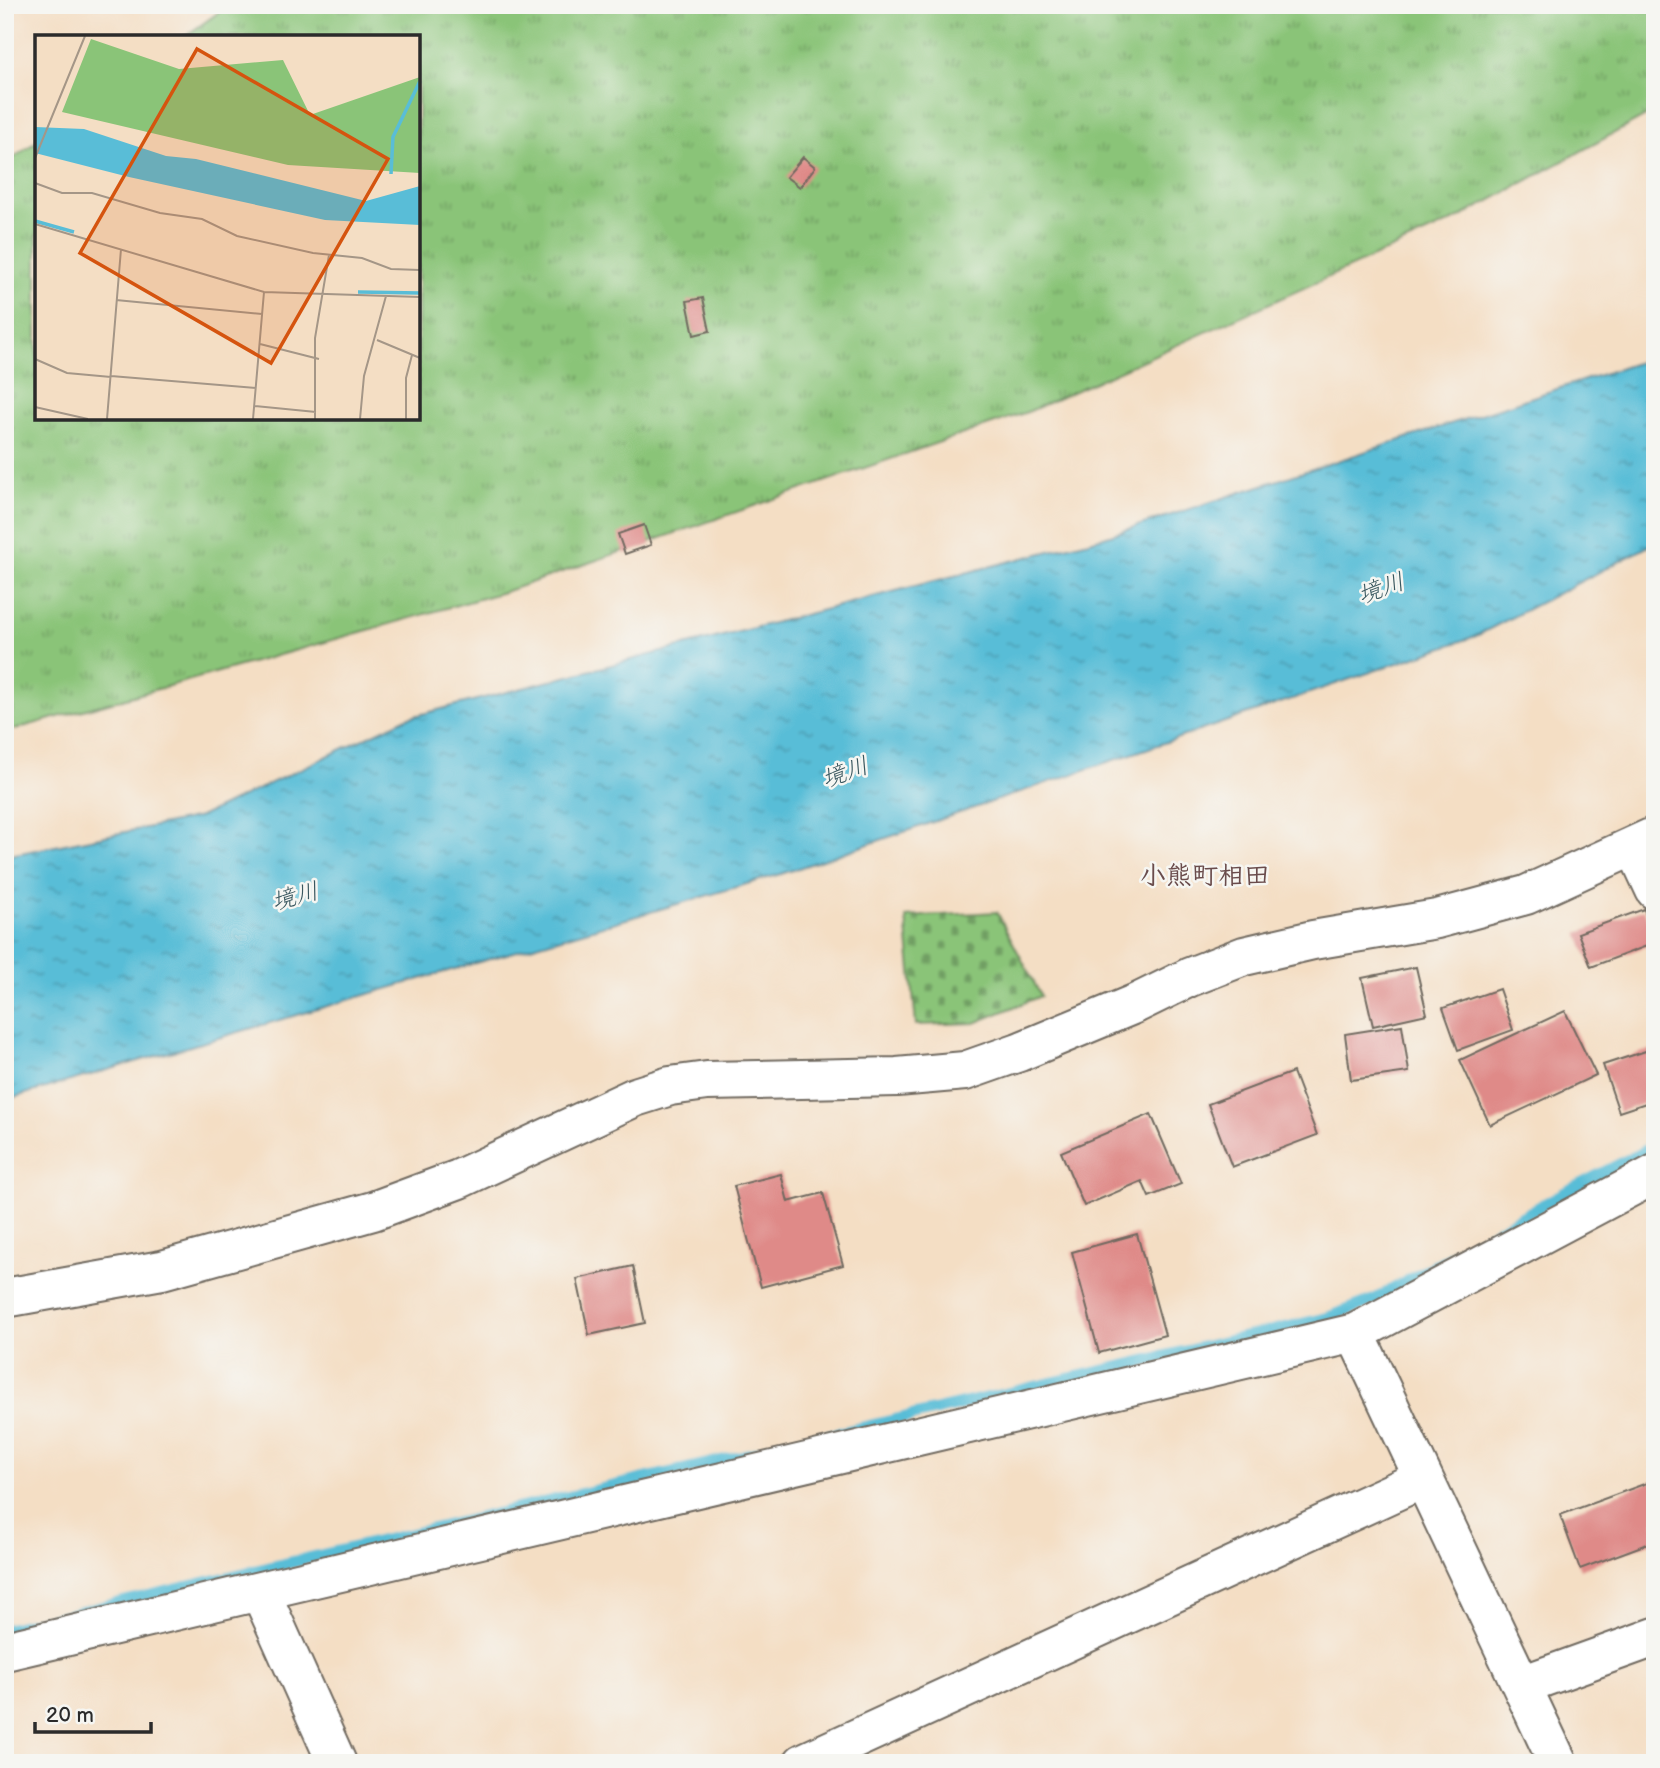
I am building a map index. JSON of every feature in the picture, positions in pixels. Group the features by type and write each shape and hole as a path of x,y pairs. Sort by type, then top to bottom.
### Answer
{"street":[{"path":"5,1298 162,1270 373,1211 459,1179 635,1097 670,1086 707,1081 897,1077 965,1071 1019,1052 1137,1003 1190,976 1244,956 1313,940 1437,919 1526,895 1645,842 1655,890"},
{"path":"5,1651 1355,1333 1655,1174"},
{"path":"1355,1333 1558,1763"},
{"path":"803,1763 1422,1479"},
{"path":"260,1591 337,1763"},
{"path":"1522,1685 1655,1637"}],"green space":[{"path":"229,5 1655,5 1655,111 1453,221 1030,411 507,591 5,732 5,164 35,142 35,420 420,420 420,35 187,35"},
{"path":"997,912 1041,996 975,1023 916,1025 906,917"}],"water":[{"name":"境川","path":"1655,357 1655,543 1476,636 781,874 5,1100 5,856 200,817 407,718 1104,537"}],"building":[{"path":"803,157 815,167 800,187 786,177"},
{"path":"703,298 710,331 694,335 687,301"},
{"path":"644,525 651,545 625,554 618,534"},
{"path":"1644,909 1655,943 1591,967 1578,933"},
{"path":"1416,967 1427,1014 1373,1026 1362,978"},
{"path":"1499,989 1513,1030 1458,1050 1443,1008"},
{"path":"1565,1011 1596,1075 1490,1125 1460,1060"},
{"path":"1402,1025 1409,1072 1351,1080 1345,1034"},
{"path":"1655,1048 1655,1100 1619,1112 1603,1065"},
{"path":"1293,1072 1317,1135 1232,1167 1208,1104"},
{"path":"1151,1114 1181,1184 1149,1197 1142,1181 1084,1206 1061,1152"},
{"path":"781,1174 788,1202 823,1193 843,1265 761,1287 734,1186"},
{"path":"1137,1234 1165,1335 1099,1353 1072,1252"},
{"path":"633,1266 645,1323 589,1335 577,1279"},
{"path":"1655,1480 1655,1541 1580,1569 1560,1515"}],"waterway":[{"path":"5,1630 1327,1318 1376,1299 1566,1192 1655,1146"}],"district":[{"name":"小熊町相田","path":"1205,875"}]}
